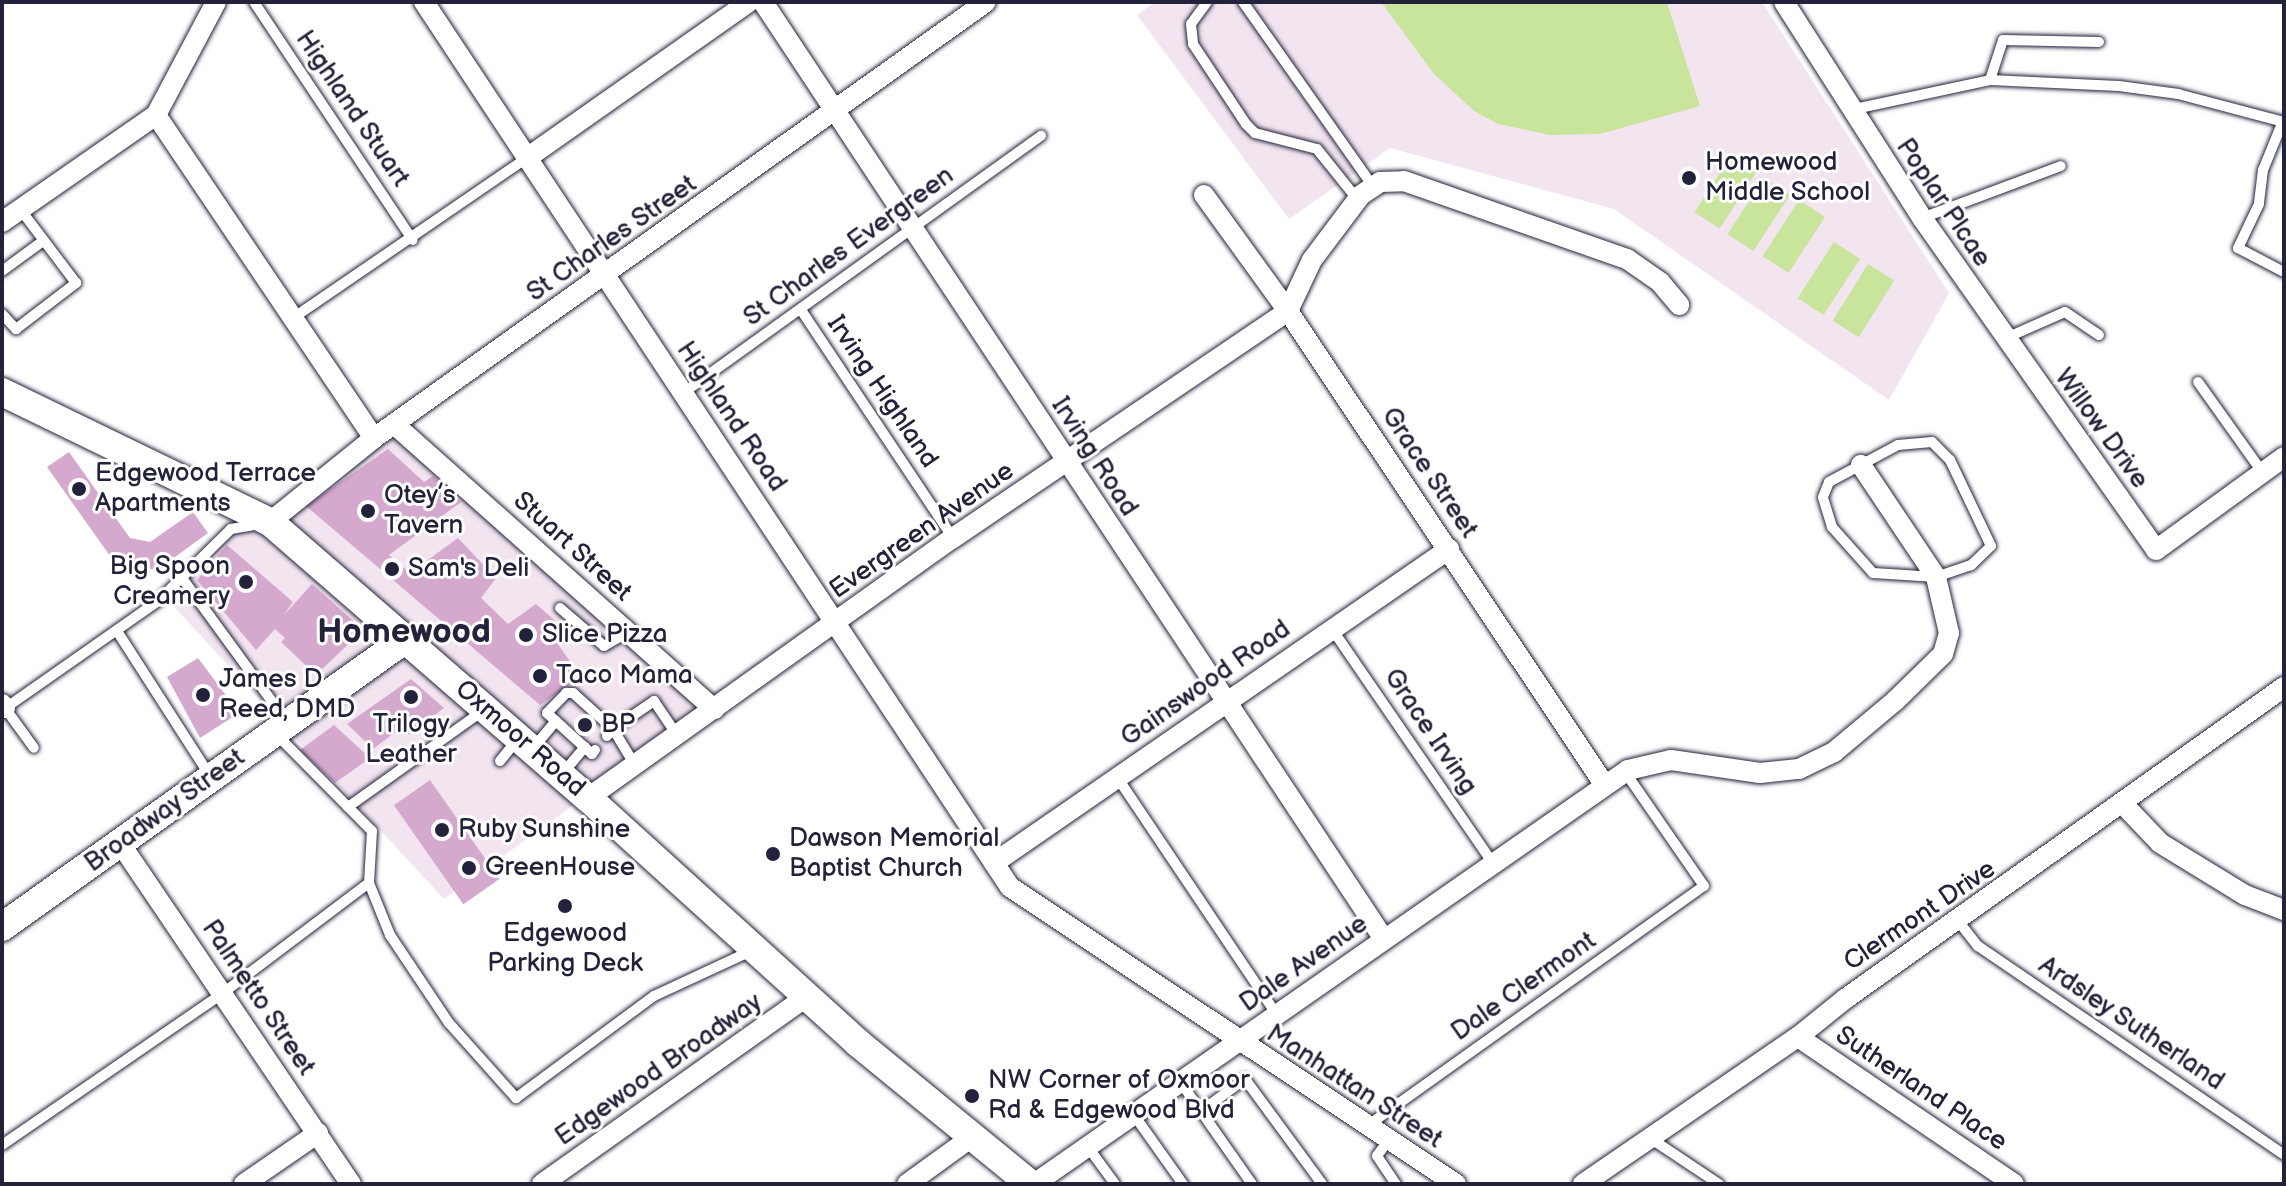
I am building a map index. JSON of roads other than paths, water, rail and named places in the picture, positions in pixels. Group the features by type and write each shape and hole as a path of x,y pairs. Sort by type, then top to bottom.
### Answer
{"main road":[{"name":"Oxmoor Road","path":"2,392 270,522 561,774 806,997 1032,1184"},
{"name":"Broadway Street","path":"2,927 406,639"}],"street":[{"path":"2,222 156,115 216,2"},
{"name":"Highland Road","path":"424,2 837,621 994,863"},
{"path":"527,158 749,2"},
{"name":"Irving Road","path":"763,2 1384,939"},
{"name":"St Charles Street","path":"270,522 374,438 838,111 986,2"},
{"name":"Poplar Plcae","path":"1784,2 1848,110 2004,339"},
{"path":"156,115 374,438"},
{"path":"1288,311 1312,260 1365,192 1404,181 1627,259 1660,282 1679,305"},
{"name":"Grace Street","path":"1204,195 1288,311 1604,784"},
{"name":"Evergreen Avenue","path":"588,798 953,538 1288,311"},
{"name":"Willow Drive","path":"2004,339 2156,550 2263,473"},
{"name":"Stuart Street","path":"394,424 714,709"},
{"path":"2263,473 2284,457"},
{"path":"1861,465 1936,577"},
{"name":"Gainswood Road","path":"994,863 1331,627 1449,549"},
{"name":"Dale Avenue","path":"1032,1184 1239,1043 1275,1012 1625,772 1671,760 1773,772 1799,769 1834,752 1943,654 1949,633 1936,577"},
{"name":"Clermont Drive","path":"1583,1184 1798,1037 1845,999 2281,695"},
{"path":"2124,805 2160,843 2245,895 2284,910"},
{"name":"Palmetto Street","path":"120,843 351,1184"},
{"name":"Manhattan Street","path":"994,863 1010,887 1239,1043 1370,1124 1456,1184"},
{"name":"Edgewood Broadway","path":"542,1184 806,997"},
{"name":"Sutherland Place","path":"1798,1037 2014,1184"},
{"path":"244,1184 318,1133"},
{"path":"907,1184 972,1137"}],"lane":[{"name":"Highland Stuart","path":"254,2 413,240"},
{"path":"1207,2 1191,24 1193,44 1246,124 1255,133 1317,149 1365,192"},
{"path":"1243,2 1365,192"},
{"path":"1990,80 2003,40 2099,42"},
{"path":"1848,110 1990,80 2119,86 2178,94 2284,121 2263,170 2259,204 2238,248 2284,272"},
{"name":"St Charles Evergreen","path":"683,393 1041,136"},
{"path":"293,318 413,240 527,158"},
{"path":"1922,218 2061,166"},
{"path":"2,314 16,329 76,283 20,209"},
{"path":"2,271 43,241"},
{"name":"Irving Highland","path":"801,310 953,538"},
{"path":"2004,339 2065,312 2099,335"},
{"path":"2198,382 2263,473"},
{"path":"1932,442 1950,460 1991,546 1971,565 1936,577 1873,573 1832,527 1823,497 1829,482 1898,445 1932,442"},
{"path":"34,748 3,707 117,631 182,578 231,529 270,522"},
{"path":"182,578 281,728 372,831 369,883 390,935 449,1023 516,1098 654,996 754,950"},
{"path":"560,608 604,646 628,632"},
{"name":"Grace Irving","path":"1331,627 1492,862"},
{"path":"117,631 211,778"},
{"path":"561,774 590,749 547,713 566,693 610,732 635,765"},
{"path":"610,732 654,701 677,735"},
{"path":"348,807 485,709"},
{"path":"500,761 526,743 562,725"},
{"name":"Dale Clermont","path":"1370,1124 1704,886 1625,772"},
{"path":"1117,777 1275,1012"},
{"path":"2,1145 223,993 369,883"},
{"name":"Ardsley Sutherland","path":"1959,922 1978,946 2284,1155"},
{"path":"1201,1111 1245,1079 1322,1184"},
{"path":"1181,1083 1252,1184"},
{"path":"1134,1115 1183,1184"},
{"path":"1390,1138 1377,1156 1396,1184"},
{"path":"1650,1138 1719,1184"},
{"path":"1088,1147 1115,1184"}],"place":[{"name":"Homewood Middle School","path":"1689,178"},
{"name":"Edgewood Terrace Apartments","path":"79,489"},
{"name":"Otey’s Tavern","path":"368,511"},
{"name":"Sam's Deli","path":"392,569"},
{"name":"Big Spoon Creamery","path":"246,582"},
{"name":"Slice Pizza","path":"526,635"},
{"name":"Taco Mama","path":"540,676"},
{"name":"James D Reed, DMD","path":"203,695"},
{"name":"Trilogy Leather","path":"411,697"},
{"name":"BP","path":"585,725"},
{"name":"Ruby Sunshine","path":"442,830"},
{"name":"Dawson Memorial Baptist Church","path":"773,854"},
{"name":"GreenHouse","path":"469,868"},
{"name":"Edgewood Parking Deck","path":"565,906"},
{"name":"NW Corner of Oxmoor Rd & Edgewood Blvd","path":"972,1096"}],"district":[{"name":"Homewood","path":"404,632"}]}
